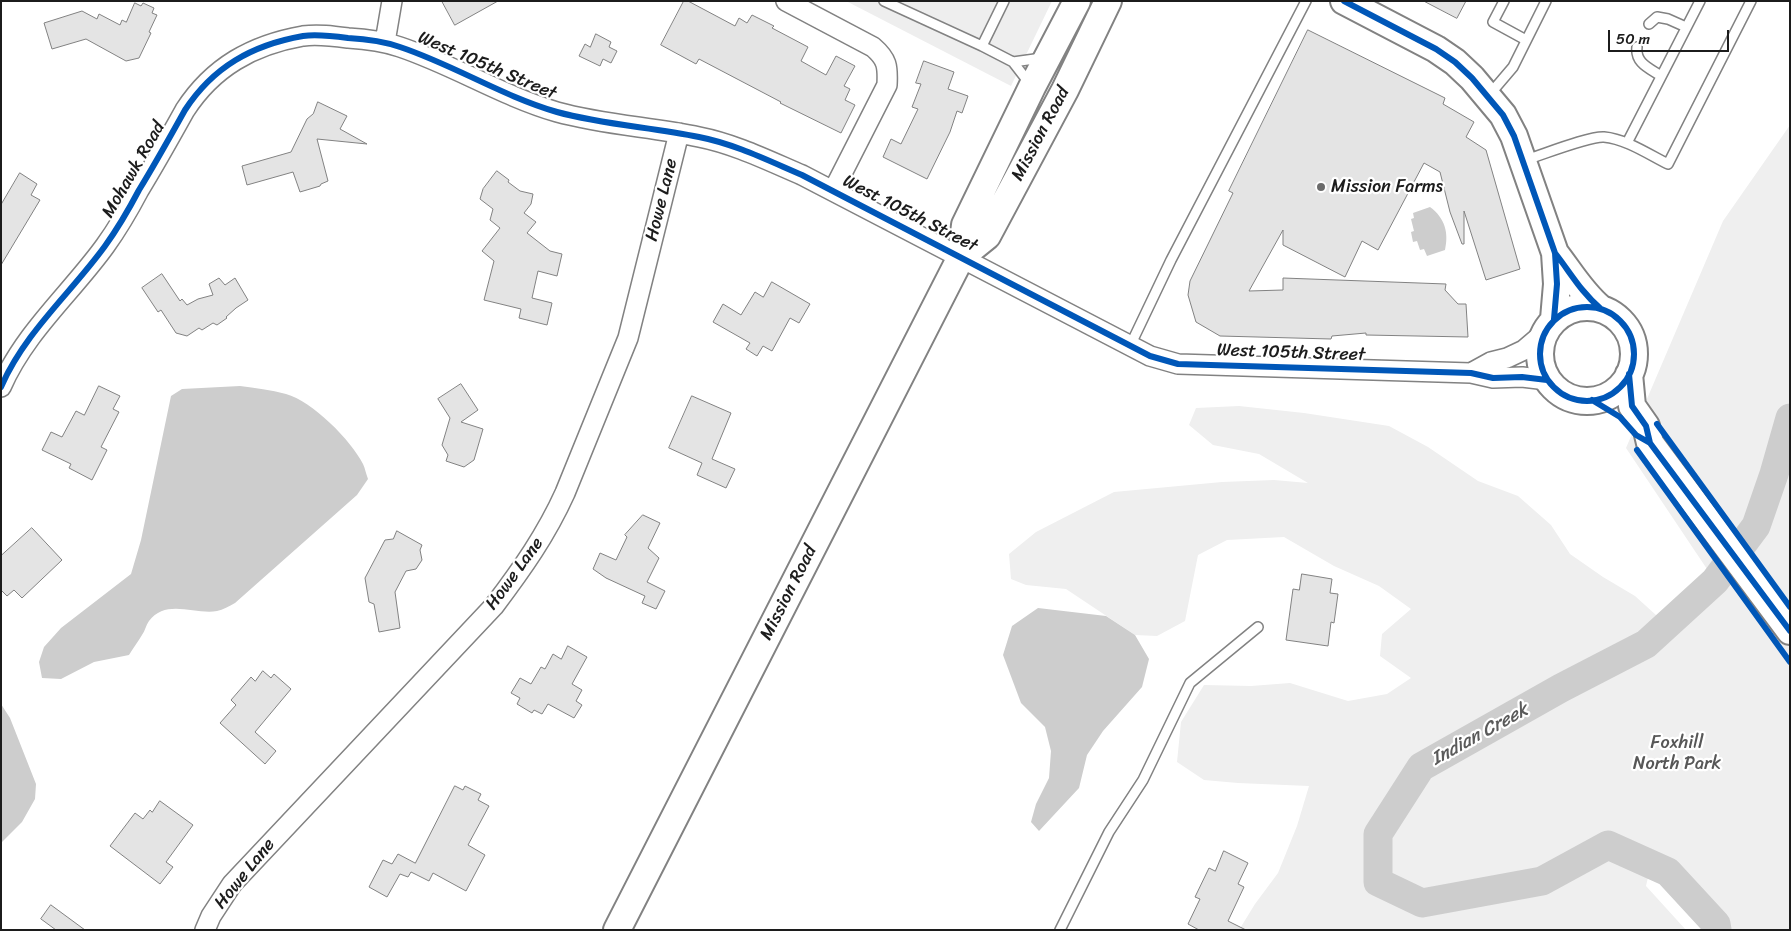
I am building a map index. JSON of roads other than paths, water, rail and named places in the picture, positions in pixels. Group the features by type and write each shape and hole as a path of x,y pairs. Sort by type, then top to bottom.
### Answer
{"main road":[{"name":"Mission Road","path":"617,930 960,257 965,225 1076,1"},
{"name":"Mission Road","path":"960,257 987,236 1065,90 1108,1"},
{"path":"1344,1 1436,49 1455,62 1488,96 1503,115 1514,136 1555,253 1557,284 1549,326 1540,349 1541,365 1547,380 1559,392 1574,399 1592,400 1606,397 1620,388 1629,374 1634,359 1633,342 1626,327 1614,315 1600,308 1577,285 1555,253"},
{"path":"1549,326 1567,310 1583,306 1600,308"},
{"path":"1629,374 1632,406 1646,426 1650,443 1790,631"},
{"path":"1592,400 1615,413 1636,435 1650,443"}],"street":[{"path":"385,42 392,1"},
{"path":"786,1 873,46 884,56 888,70 887,85 833,191"},
{"name":"Mohawk Road","path":"1,387 29,338 82,276 118,227 185,110 206,82 233,60 266,46 304,36 338,37"},
{"name":"West 105th Street","path":"338,37 385,42 424,56 525,102 559,113 600,122 701,137 752,154 802,175 1150,356 1178,364 1471,374 1493,378 1522,377 1547,380"},
{"name":"Howe Lane","path":"205,930 211,916 232,884 494,606 527,563 539,543 565,493 628,338 679,133"},
{"path":"1471,374 1491,362 1507,358 1524,350 1549,326"}],"lane":[{"path":"884,1 982,46 1012,62 1032,87"},
{"path":"982,46 1004,1"},
{"path":"1130,346 1171,260 1306,1"},
{"path":"1504,1 1493,22 1526,40"},
{"path":"1488,96 1513,67 1546,1"},
{"path":"1627,143 1700,1"},
{"path":"1523,161 1589,139 1603,137 1627,143 1668,164 1751,1"},
{"path":"1649,24 1657,17 1668,19 1686,27"},
{"path":"1637,47 1636,54 1641,64 1661,76"},
{"path":"1012,62 1048,57"},
{"path":"1060,930 1109,832 1143,780 1190,683 1258,627"}],"waterway":[{"name":"Indian Creek","path":"1717,930 1716,924 1668,872 1608,845 1542,881 1422,903 1378,882 1378,834 1421,767 1561,688 1646,644 1715,581 1756,526 1774,474 1790,418"}],"place":[{"name":"Mission Farms","path":"1321,187"}],"park label":[{"name":"Foxhill North Park","path":"1677,753"}]}
